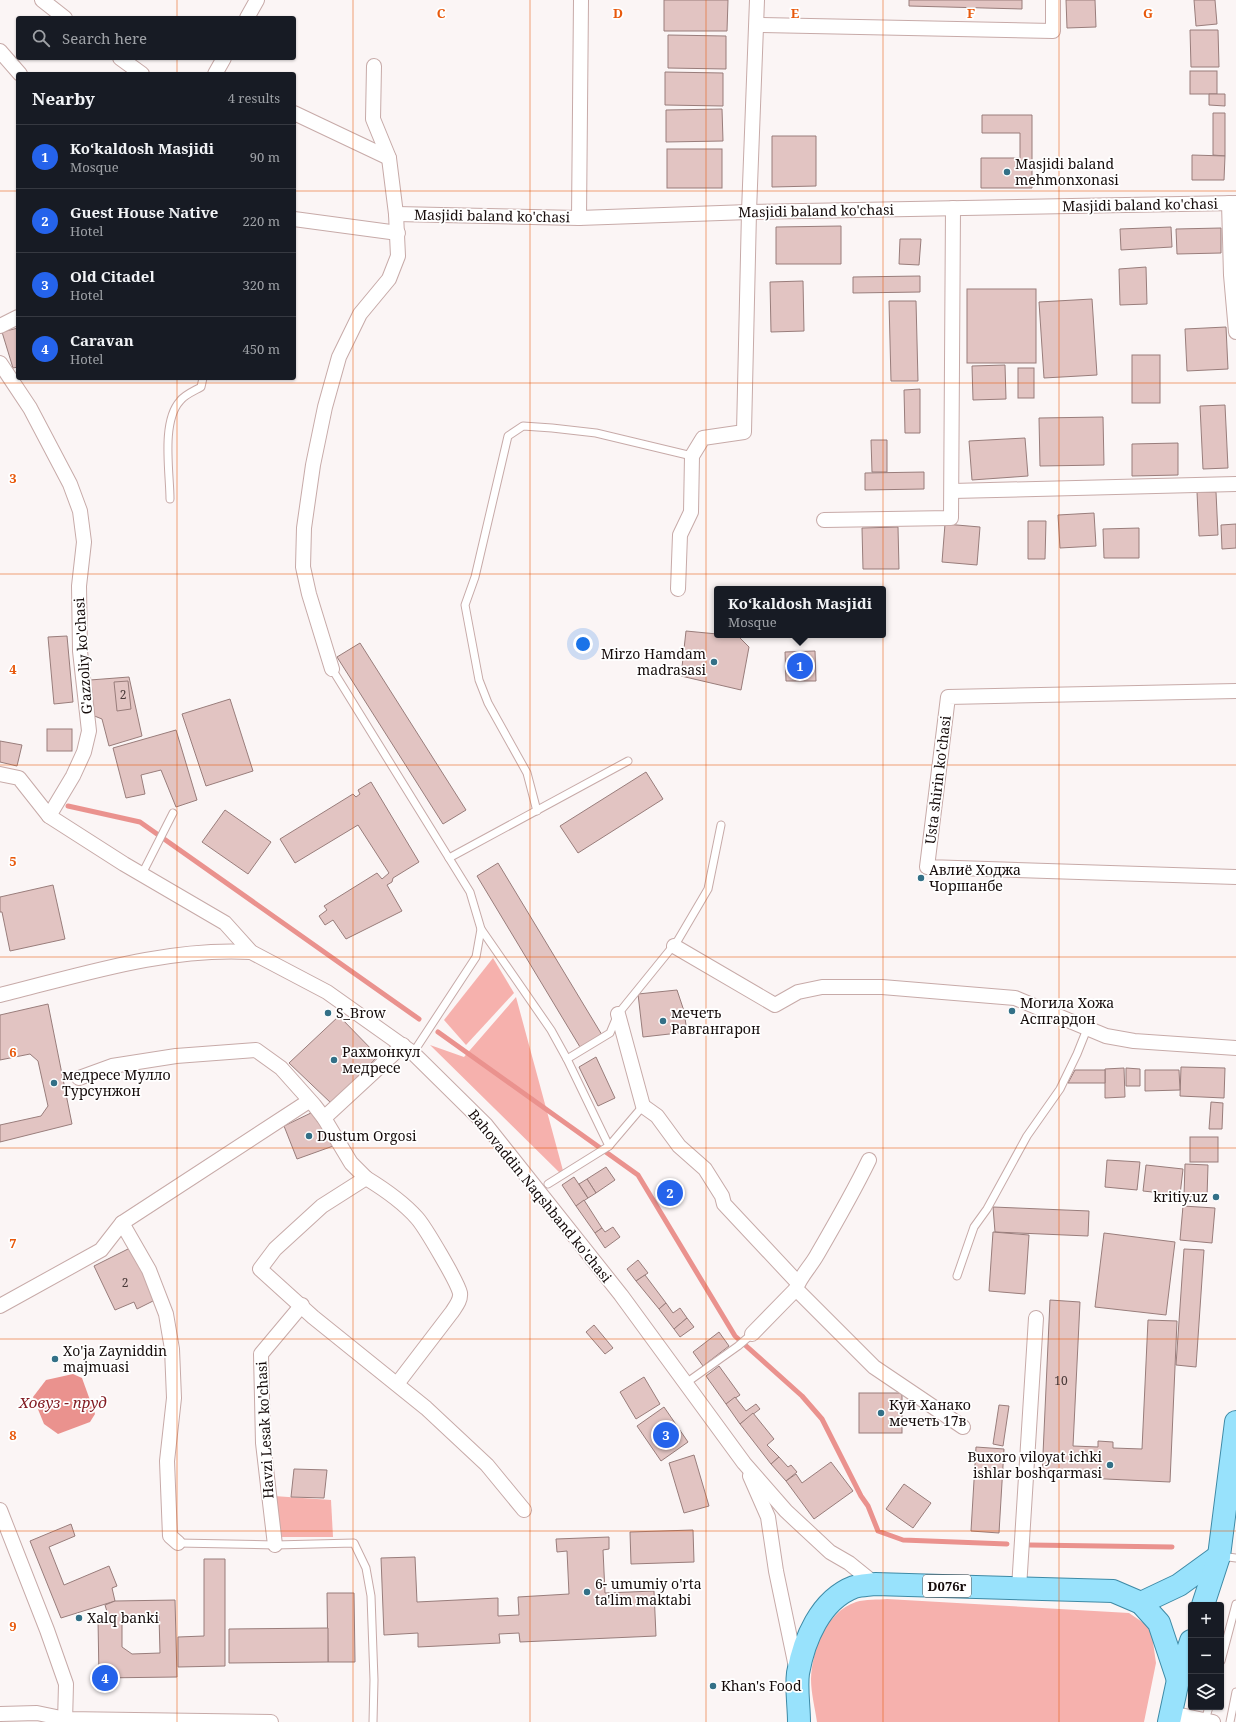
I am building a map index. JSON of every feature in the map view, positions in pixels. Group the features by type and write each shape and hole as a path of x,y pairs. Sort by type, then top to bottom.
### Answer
{"main road":[{"path":"1204,1602 1227,1557 1236,1422"},
{"path":"1141,1603 1179,1585 1227,1557"},
{"name":"D076r","path":"875,1584 1113,1591 1141,1603 1159,1623 1178,1680"},
{"path":"799,1722 798,1675 804,1647 812,1630 827,1606 844,1593 854,1587 875,1584"},
{"path":"1170,1718 1178,1680 1188,1650"}],"street":[{"path":"42,0 63,16"},
{"path":"248,16 257,0"},
{"path":"579,218 581,0"},
{"path":"678,589 680,535 691,512 692,456 703,438 744,432 749,212 757,0"},
{"path":"757,25 1053,31 1053,0"},
{"path":"0,51 18,72"},
{"path":"123,60 139,72"},
{"path":"217,72 223,60"},
{"name":"Masjidi baland ko'chasi","path":"332,669 302,567 304,528 313,464 325,407 339,357 360,314 389,279 398,256 398,233 389,158 373,119 374,66"},
{"path":"296,114 389,158"},
{"path":"1232,203 1236,332"},
{"name":"Masjidi baland ko'chasi","path":"396,214 579,218 749,212 1232,203"},
{"path":"824,520 951,518 953,208"},
{"path":"296,219 398,233"},
{"path":"0,326 16,319"},
{"name":"G'azzoliy ko'chasi","path":"0,363 30,408 70,484 80,511 84,542 79,586 80,650 89,731 84,752 73,776 49,816"},
{"path":"952,491 1236,484"},
{"name":"Usta shirin ko'chasi","path":"1236,692 948,697 927,867 1236,877"},
{"name":"Bahovaddin Naqshband ko'chasi","path":"0,774 19,778 49,816 142,874 225,923 251,952 327,992 408,1049 486,1125 621,1295 744,1462 786,1511 830,1552 849,1563 875,1584"},
{"path":"674,946 775,1005 798,992 822,987 882,987 1015,998 1106,1036 1134,1041 1236,1048"},
{"name":"Bahovaddin Naqshband ko'chasi","path":"0,996 139,960 224,950 251,952"},
{"path":"618,1014 643,1106 657,1116 679,1146 705,1169 722,1196 724,1204 797,1286 874,1367 963,1427"},
{"path":"324,1118 408,1049"},
{"path":"80,1078 112,1066 176,1056 256,1050 281,1068 324,1118 351,1163 366,1178 389,1192 417,1218 445,1264 460,1293 459,1302 397,1384"},
{"path":"1,1303 101,1250 122,1223 309,1101"},
{"path":"746,1338 797,1286 849,1201 869,1160"},
{"path":"366,1178 322,1206 275,1249 260,1269 313,1317 397,1384 487,1465 524,1510"},
{"path":"122,1223 149,1270 166,1314 171,1342 174,1398 167,1461 170,1536 178,1543"},
{"name":"Havzi Lesak ko'chasi","path":"275,1544 263,1442 261,1354 302,1306"},
{"path":"1019,1588 1036,1318"},
{"name":"Bahovaddin Naqshband ko'chasi","path":"744,1462 768,1517 776,1571 798,1675"},
{"path":"0,1510 47,1630 66,1684 65,1720"},
{"path":"0,1714 37,1713 65,1720 271,1722"},
{"path":"1170,1718 1209,1716"}],"lane":[{"path":"170,499 168,434 173,414 180,401 201,387 203,380"},
{"path":"537,811 527,773 488,703 479,680 465,606 475,577 508,436 523,426 552,428 596,433 692,456"},
{"path":"332,669 470,892 481,929 550,1030 567,1059 605,1148"},
{"path":"449,858 628,761"},
{"path":"142,874 173,813"},
{"path":"567,1059 610,1033 618,1014 674,946 708,889 721,825"},
{"path":"408,1049 476,957 481,929"},
{"path":"957,1276 974,1226 987,1209 1027,1136 1060,1089 1087,1029"},
{"path":"548,1184 605,1148 643,1106"},
{"path":"686,1383 746,1338"},
{"path":"178,1543 354,1543 366,1568 371,1596 374,1680 373,1722"},
{"path":"1224,1649 1236,1604"},
{"path":"1230,1722 1236,1692"}],"shaded area":[{"path":"493,958 514,993 466,1045 444,1020"},
{"path":"516,997 565,1178 430,1045 464,1057"},
{"path":"274,1496 331,1500 333,1537 279,1537"},
{"path":"887,1599 1129,1613 1151,1628 1156,1663 1144,1722 817,1722 812,1695 811,1679 814,1656 823,1633 836,1614 845,1607 860,1601"}],"water":[{"name":"Ховуз - пруд","path":"73,1374 82,1378 95,1414 90,1422 58,1434 44,1424 33,1397 46,1380"}],"building":[{"path":"664,0 728,0 727,31 664,31"},
{"path":"909,0 1022,0 1022,9 909,6"},
{"path":"1066,0 1095,0 1096,27 1067,28"},
{"path":"1194,0 1215,0 1217,24 1196,26"},
{"path":"1190,30 1218,30 1219,67 1191,67"},
{"path":"668,35 726,36 726,69 668,68"},
{"path":"1190,71 1217,71 1217,94 1190,94"},
{"path":"665,72 723,73 723,106 665,105"},
{"path":"1209,94 1225,94 1225,106 1209,105"},
{"path":"722,109 723,141 666,142 666,110"},
{"path":"1213,113 1225,113 1225,156 1213,155"},
{"path":"982,115 1032,115 1032,188 981,188 981,158 1020,158 1020,133 982,133"},
{"path":"772,136 816,136 816,186 772,187"},
{"path":"667,149 722,149 722,188 667,188"},
{"path":"1192,155 1225,156 1224,180 1192,180"},
{"path":"841,226 841,264 776,264 776,227"},
{"path":"1171,227 1172,247 1121,250 1120,229"},
{"path":"1221,228 1221,253 1177,254 1176,229"},
{"path":"900,239 921,239 919,265 899,264"},
{"path":"1146,267 1147,304 1120,305 1119,269"},
{"path":"920,276 920,292 853,293 853,277"},
{"path":"803,281 804,331 771,332 770,282"},
{"path":"967,289 1036,289 1036,363 967,363"},
{"path":"1092,299 1097,375 1044,378 1039,302"},
{"path":"889,301 916,301 918,381 891,381"},
{"path":"1226,327 1228,369 1187,371 1185,329"},
{"path":"16,328 16,367 13,368 2,332"},
{"path":"1132,355 1160,355 1160,403 1132,403"},
{"path":"1005,365 1006,399 973,400 972,366"},
{"path":"1018,368 1034,368 1034,398 1018,398"},
{"path":"920,389 920,433 905,433 904,390"},
{"path":"1225,405 1228,468 1203,469 1200,406"},
{"path":"1103,417 1104,465 1040,466 1039,418"},
{"path":"1025,438 1028,476 972,480 969,441"},
{"path":"871,440 887,440 887,472 872,472"},
{"path":"1178,443 1178,475 1132,476 1132,444"},
{"path":"924,472 924,489 865,490 865,473"},
{"path":"1197,492 1216,492 1218,535 1199,536"},
{"path":"1094,513 1096,546 1060,548 1058,515"},
{"path":"1028,521 1046,521 1045,559 1028,559"},
{"path":"945,524 980,527 977,565 942,562"},
{"path":"1236,524 1236,548 1222,549 1221,525"},
{"path":"898,527 899,569 863,569 862,528"},
{"path":"1139,528 1139,558 1104,558 1103,529"},
{"name":"Mirzo Hamdam madrasasi","path":"686,631 714,634 714,638 740,638 749,647 741,690 681,676"},
{"path":"67,636 73,702 54,704 48,637"},
{"path":"360,643 466,810 443,824 337,657"},
{"path":"815,651 816,681 786,681 785,652"},
{"path":"129,677 142,736 109,746 102,719 92,715 90,680"},
{"path":"128,681 131,709 117,711 114,682"},
{"path":"230,699 253,771 206,786 182,714"},
{"path":"47,729 72,729 72,751 47,751"},
{"path":"176,730 197,800 176,807 161,770 141,775 145,794 126,798 113,748"},
{"path":"0,741 22,745 17,766 0,762"},
{"path":"646,772 663,799 578,853 560,826"},
{"path":"371,782 419,862 393,878 392,882 387,885 402,911 346,939 333,920 325,925 319,916 327,910 324,906 377,873 382,879 389,873 358,825 295,863 280,839 353,794 356,797 360,794 358,790"},
{"path":"225,810 271,842 248,874 202,842"},
{"path":"498,863 602,1035 580,1047 477,876"},
{"path":"53,885 65,939 10,951 2,912 0,912 0,897"},
{"name":"мечеть Равгангарон","path":"677,990 684,1011 687,1032 643,1037 638,994"},
{"name":"медресе Мулло Турсунжон","path":"48,1004 72,1124 0,1142 0,1125 41,1116 48,1106 38,1061 30,1054 0,1060 0,1015"},
{"name":"Рахмонкул медресе","path":"339,1016 378,1056 332,1104 289,1063"},
{"path":"596,1057 615,1098 598,1106 579,1067"},
{"path":"1181,1067 1225,1068 1224,1098 1180,1096"},
{"path":"1124,1068 1125,1097 1105,1098 1105,1069"},
{"path":"1126,1068 1140,1069 1140,1086 1126,1086"},
{"path":"1075,1070 1105,1070 1105,1083 1068,1083"},
{"path":"1145,1070 1179,1070 1180,1090 1145,1091"},
{"path":"1211,1102 1223,1103 1222,1129 1209,1129"},
{"name":"Dustum Orgosi","path":"315,1111 336,1145 297,1159 284,1126"},
{"path":"1190,1137 1218,1137 1218,1162 1190,1162"},
{"path":"1107,1160 1140,1162 1137,1190 1105,1187"},
{"path":"1185,1164 1208,1165 1207,1197 1184,1196"},
{"path":"1146,1165 1183,1169 1180,1195 1143,1191"},
{"path":"606,1167 615,1180 596,1193 587,1179"},
{"path":"574,1177 588,1198 576,1206 562,1185"},
{"path":"587,1179 596,1193 588,1198 579,1184"},
{"path":"584,1200 602,1228 595,1233 576,1206"},
{"path":"1183,1206 1215,1208 1212,1243 1180,1240"},
{"path":"993,1207 1089,1211 1088,1236 995,1232"},
{"path":"613,1227 620,1237 605,1248 595,1233 602,1228 605,1232"},
{"path":"993,1232 1029,1235 1025,1294 989,1291"},
{"path":"1104,1233 1175,1242 1166,1315 1095,1307"},
{"path":"132,1247 157,1299 137,1309 134,1302 115,1310 94,1266"},
{"path":"1184,1249 1204,1250 1196,1367 1176,1365"},
{"path":"638,1260 648,1273 636,1281 627,1269"},
{"path":"645,1275 666,1303 659,1309 636,1281"},
{"path":"1050,1300 1080,1302 1073,1446 1098,1447 1098,1441 1113,1442 1113,1448 1142,1449 1148,1320 1177,1321 1170,1482 1042,1476"},
{"path":"666,1303 673,1313 680,1308 687,1318 674,1329 659,1309"},
{"path":"687,1318 694,1327 680,1337 674,1329"},
{"path":"594,1325 613,1348 605,1354 586,1332"},
{"path":"719,1332 729,1346 703,1366 693,1352"},
{"path":"719,1366 740,1395 726,1404 706,1376"},
{"path":"644,1377 660,1404 636,1419 620,1392"},
{"name":"Куй Ханако мечеть 17в","path":"859,1393 902,1393 902,1433 859,1433"},
{"path":"735,1397 746,1411 756,1404 760,1409 740,1424 726,1404"},
{"path":"999,1405 1009,1406 1003,1446 993,1444"},
{"path":"664,1407 688,1442 661,1461 637,1426"},
{"path":"753,1413 774,1439 767,1445 779,1457 771,1464 740,1424"},
{"path":"976,1447 1004,1449 999,1533 971,1531"},
{"path":"694,1455 709,1506 684,1513 669,1463"},
{"path":"779,1457 788,1467 791,1465 797,1472 786,1481 771,1464"},
{"path":"831,1462 853,1491 814,1519 786,1481 796,1474 802,1483"},
{"path":"294,1469 327,1470 324,1498 291,1497"},
{"path":"904,1484 931,1503 913,1528 886,1509"},
{"path":"71,1524 75,1536 49,1547 64,1585 109,1566 117,1586 112,1588 115,1601 61,1618 30,1541"},
{"path":"693,1530 694,1562 631,1564 630,1532"},
{"name":"6- umumiy o'rta ta'lim maktabi","path":"609,1537 609,1549 603,1550 605,1593 654,1591 656,1636 520,1642 519,1633 499,1634 500,1643 418,1647 418,1633 384,1635 381,1558 415,1557 417,1602 498,1598 498,1616 519,1615 518,1597 569,1594 567,1551 557,1552 556,1539"},
{"path":"204,1559 225,1559 225,1666 178,1667 178,1637 204,1636"},
{"path":"327,1593 354,1593 355,1662 328,1662"},
{"path":"175,1600 177,1677 99,1678 98,1619 109,1618 105,1605 115,1601","holes":["159,1616 160,1653 132,1654 122,1647 122,1617"]},
{"path":"328,1628 328,1662 229,1663 229,1629"}],"waterway":[{"path":"68,806 140,822 419,1019"},
{"path":"438,1032 638,1175 735,1336 802,1396 822,1419 861,1496 868,1506 878,1531 903,1540 1007,1544"},
{"path":"1030,1545 1172,1547"}],"place":[{"name":"Masjidi baland mehmonxonasi","path":"1007,172"},
{"name":"Mirzo Hamdam madrasasi","path":"714,662"},
{"name":"Koʻkaldosh Masjidi","path":"800,666"},
{"name":"Авлиё Ходжа Чоршанбе","path":"921,878"},
{"name":"Могила Хожа Аспгардон","path":"1012,1011"},
{"name":"S_Brow","path":"328,1013"},
{"name":"мечеть Равгангарон","path":"663,1021"},
{"name":"Рахмонкул медресе","path":"334,1060"},
{"name":"медресе Мулло Турсунжон","path":"54,1083"},
{"name":"Dustum Orgosi","path":"309,1136"},
{"name":"Guest House Native","path":"670,1193"},
{"name":"kritiy.uz","path":"1216,1197"},
{"name":"Xo'ja Zayniddin majmuasi","path":"55,1359"},
{"name":"Куй Ханако мечеть 17в","path":"881,1413"},
{"name":"Old Citadel","path":"666,1435"},
{"name":"Buxoro viloyat ichki ishlar boshqarmasi","path":"1110,1465"},
{"name":"6- umumiy o'rta ta'lim maktabi","path":"587,1592"},
{"name":"Xalq banki","path":"79,1618"},
{"name":"Caravan","path":"105,1678"},
{"name":"Khan's Food","path":"713,1686"}]}
